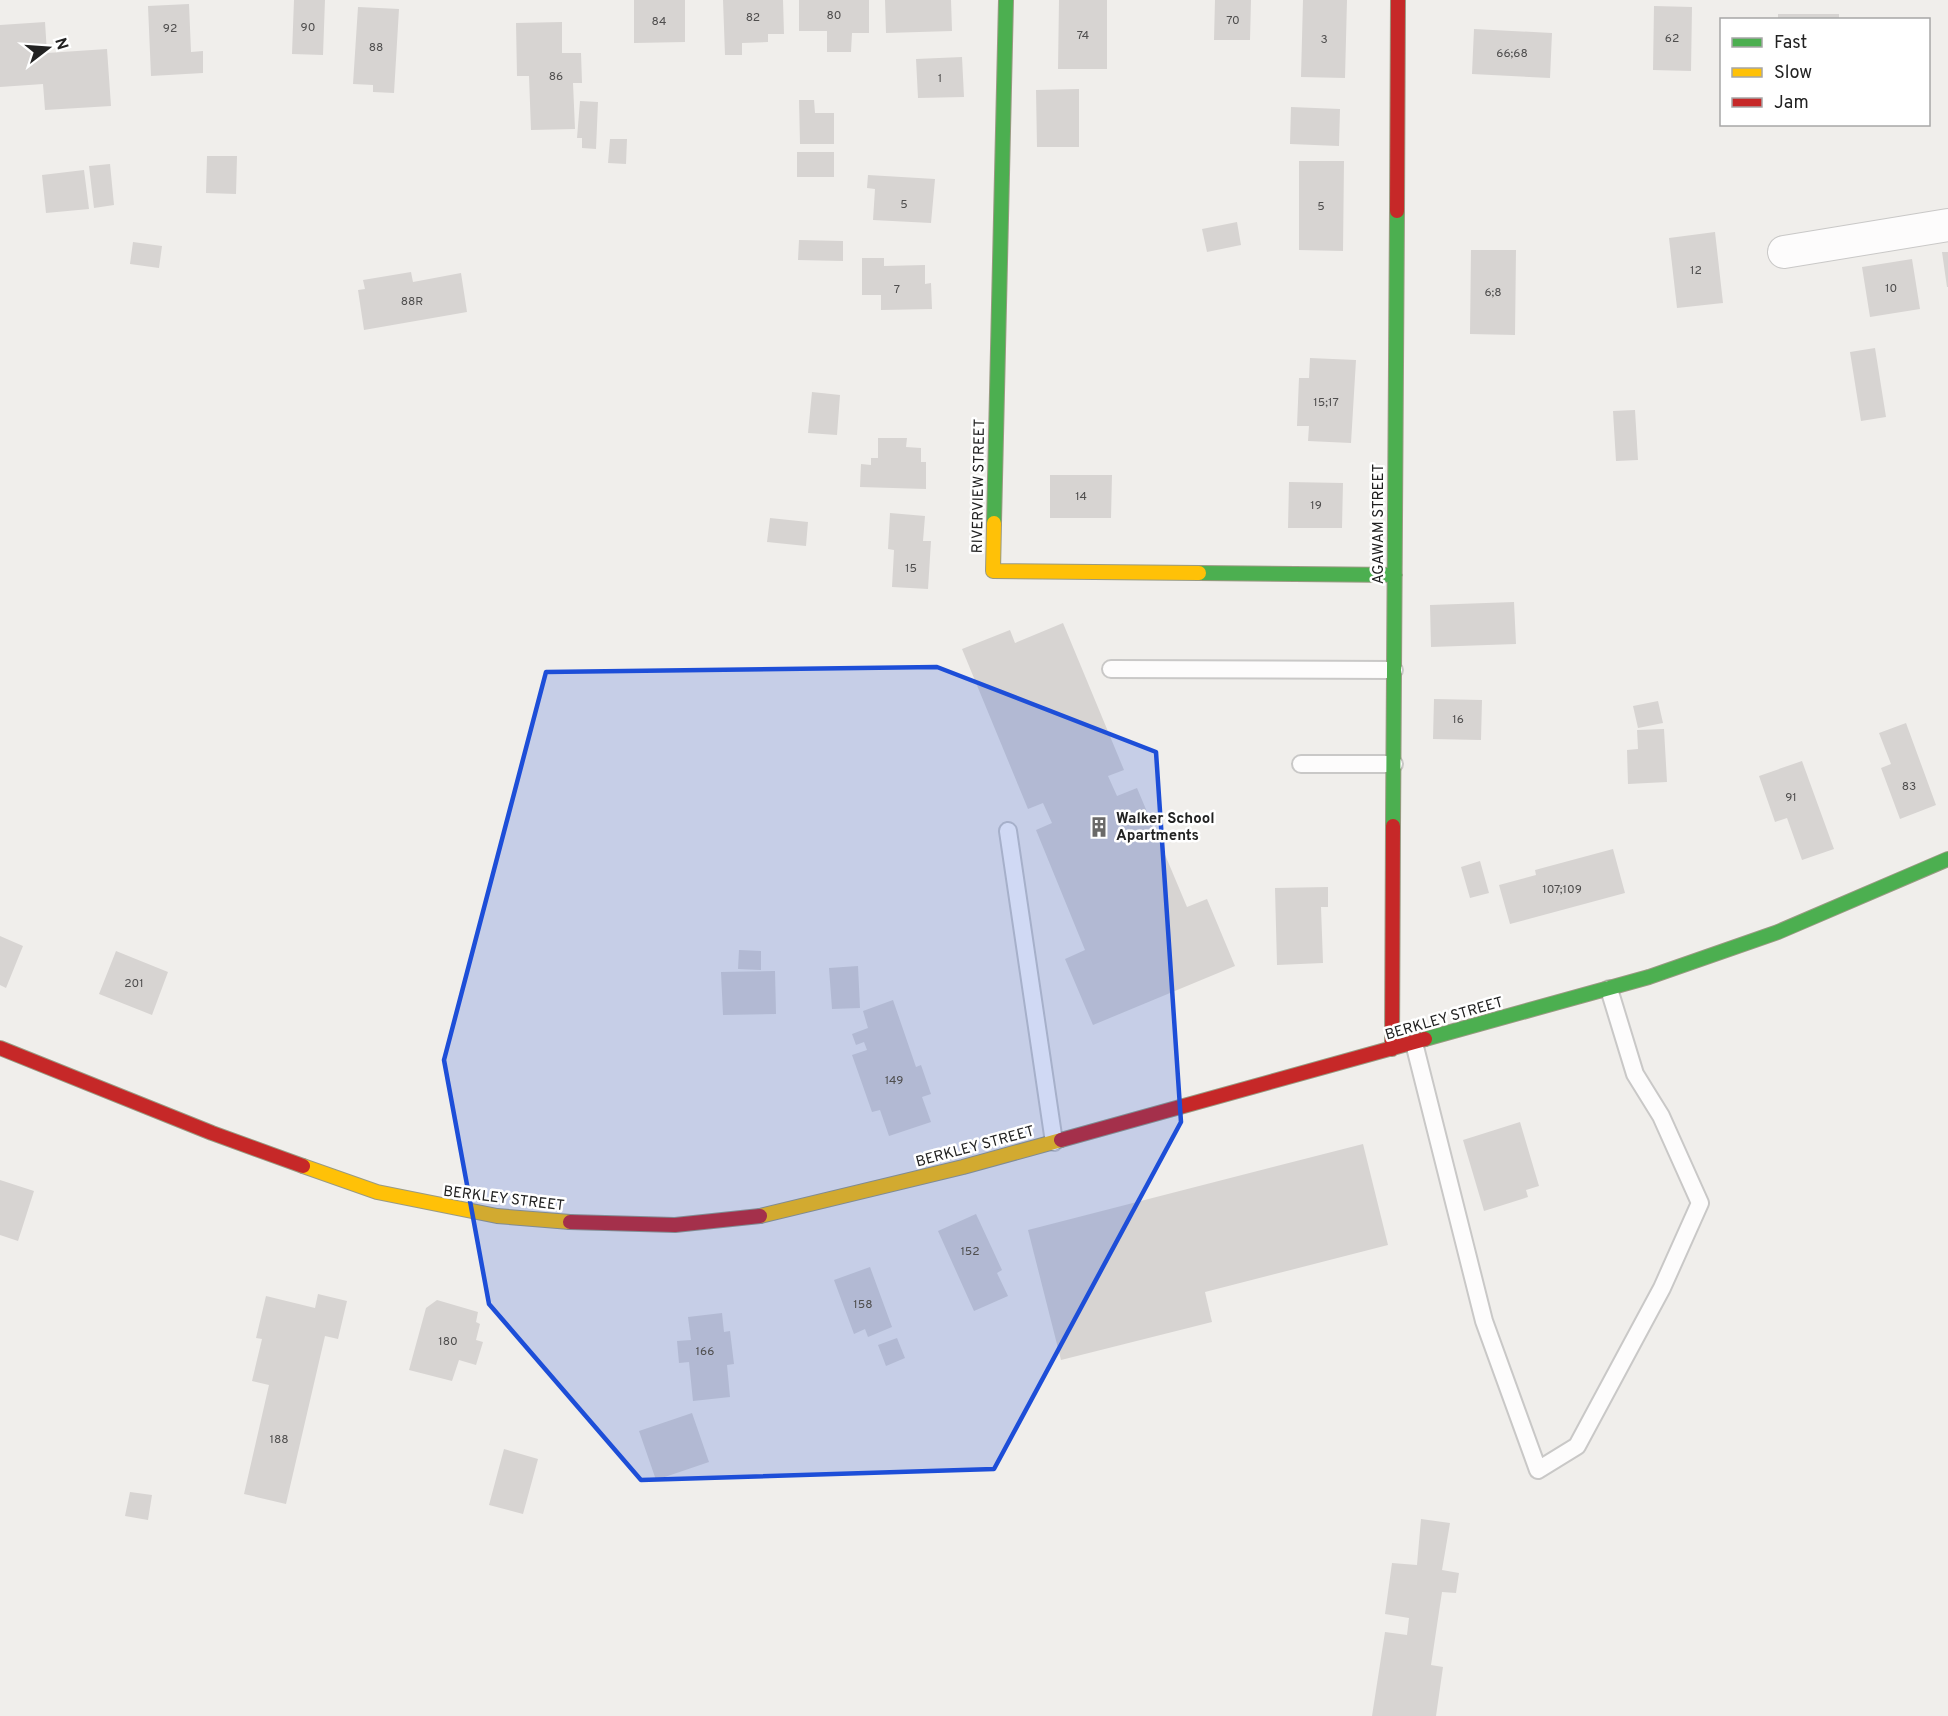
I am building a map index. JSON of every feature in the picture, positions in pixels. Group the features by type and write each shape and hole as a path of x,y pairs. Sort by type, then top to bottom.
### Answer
{"main road":[{"name":"RIVERVIEW STREET","path":"1006,0 993,571 1395,575"},
{"name":"AGAWAM STREET","path":"1392,1049 1398,0"},
{"name":"BERKLEY STREET","path":"0,1048 212,1133 377,1192 487,1214 559,1222 675,1226 733,1221 789,1212 1054,1142 1609,989 1778,932 1948,859"}],"street":[{"path":"1784,252 1948,225"}],"lane":[{"path":"1111,669 1394,670"},
{"path":"1301,764 1394,764"},
{"path":"1008,831 1054,1142"},
{"path":"1414,1043 1484,1321 1538,1470 1577,1446 1662,1288 1700,1203 1661,1116 1635,1074 1609,989"}],"highlighted area":[{"path":"937,667 1156,752 1181,1122 994,1469 641,1480 489,1304 444,1060 546,672"}],"building":[{"path":"294,0 325,0 323,55 292,54"},
{"path":"634,0 685,0 685,42 634,43"},
{"path":"723,0 783,0 784,34 768,34 768,42 742,43 742,55 725,55"},
{"path":"799,0 869,0 869,33 852,33 851,52 827,52 827,31 799,31"},
{"path":"885,0 951,0 952,31 886,33"},
{"path":"1059,0 1107,0 1107,69 1058,69"},
{"path":"1215,0 1251,0 1250,40 1214,40"},
{"path":"1303,0 1347,0 1345,78 1301,77"},
{"path":"189,4 191,52 203,51 203,73 151,76 148,6"},
{"path":"1654,6 1692,7 1691,71 1653,70"},
{"path":"358,7 399,9 394,93 373,92 373,85 353,84"},
{"path":"1778,14 1839,14 1839,18 1778,18"},
{"path":"45,22 47,53 107,49 111,106 45,110 43,84 0,87 0,25"},
{"path":"562,22 562,53 581,53 582,83 573,83 575,129 531,130 529,76 517,76 516,23"},
{"path":"1474,29 1552,33 1550,78 1472,74"},
{"path":"962,57 964,97 918,98 916,59"},
{"path":"1079,89 1079,147 1037,147 1036,90"},
{"path":"799,100 814,100 815,113 834,113 834,144 800,144"},
{"path":"580,101 598,102 596,149 582,148 582,138 577,138"},
{"path":"1291,107 1340,109 1339,146 1290,144"},
{"path":"610,139 627,139 626,164 608,163"},
{"path":"797,152 834,152 834,177 797,177"},
{"path":"207,156 237,156 236,194 206,193"},
{"path":"1299,161 1344,161 1343,251 1299,250"},
{"path":"110,164 114,205 94,208 89,166"},
{"path":"84,170 89,209 46,213 42,175"},
{"path":"868,175 935,179 931,223 873,220 875,189 867,188"},
{"path":"1237,222 1241,245 1207,252 1202,229"},
{"path":"1715,232 1723,303 1677,308 1669,238"},
{"path":"799,240 843,241 843,261 798,260"},
{"path":"133,242 162,246 159,268 130,264"},
{"path":"1471,250 1516,250 1515,335 1470,334"},
{"path":"1942,252 1948,252 1948,287 1947,287"},
{"path":"862,258 884,258 884,266 925,265 925,284 931,283 932,309 881,310 881,295 862,295"},
{"path":"1912,259 1920,309 1870,317 1862,267"},
{"path":"411,272 413,282 461,273 467,312 364,330 358,290 365,289 363,280"},
{"path":"1875,348 1886,417 1861,421 1850,352"},
{"path":"1310,358 1356,360 1351,443 1308,441 1309,426 1297,426 1299,378 1309,378"},
{"path":"812,392 840,395 837,435 808,433"},
{"path":"1635,410 1638,460 1616,461 1613,411"},
{"path":"878,438 907,438 906,447 921,448 921,462 926,462 926,489 860,487 861,464 871,465 871,458 878,458"},
{"path":"1050,475 1112,475 1111,518 1050,518"},
{"path":"1289,482 1343,483 1342,528 1288,528"},
{"path":"890,513 925,516 923,541 931,541 928,589 892,587 894,550 888,549"},
{"path":"770,518 808,522 806,546 767,542"},
{"path":"1514,602 1516,644 1431,647 1430,605"},
{"name":"Walker School Apartments","path":"1063,623 1124,770 1108,776 1117,796 1137,788 1187,907 1207,899 1235,966 1093,1025 1065,959 1085,950 1036,830 1052,823 1043,803 1028,809 962,649 1010,630 1015,643"},
{"path":"1434,699 1482,700 1481,740 1433,739"},
{"path":"1658,701 1663,723 1638,728 1633,706"},
{"path":"1906,723 1936,805 1900,819 1881,768 1891,764 1879,733"},
{"path":"1664,729 1667,782 1628,784 1627,750 1638,749 1637,730"},
{"path":"1802,761 1834,849 1802,860 1787,818 1775,822 1759,776"},
{"path":"1613,849 1625,893 1510,924 1499,885 1536,875 1535,870"},
{"path":"1480,861 1489,893 1470,898 1461,867"},
{"path":"1328,887 1328,907 1321,907 1323,963 1277,965 1275,888"},
{"path":"0,936 23,946 6,988 0,985"},
{"path":"739,950 761,951 761,970 738,969"},
{"path":"116,951 168,972 152,1015 99,994"},
{"path":"858,966 860,1008 832,1009 829,968"},
{"path":"775,971 776,1014 723,1015 721,972"},
{"path":"893,1000 916,1067 921,1065 931,1094 922,1097 931,1122 889,1136 880,1110 872,1112 852,1055 867,1050 864,1042 856,1045 852,1034 868,1028 863,1011"},
{"path":"1520,1122 1539,1186 1526,1190 1528,1197 1484,1211 1463,1140"},
{"path":"1363,1144 1388,1245 1205,1292 1212,1322 1061,1360 1028,1230"},
{"path":"0,1180 34,1191 18,1241 0,1235"},
{"path":"976,1214 1002,1270 997,1273 1008,1296 974,1311 938,1231"},
{"path":"870,1267 892,1327 868,1337 865,1329 854,1334 834,1280"},
{"path":"318,1294 347,1301 338,1339 325,1336 286,1504 244,1494 269,1385 252,1381 262,1339 256,1338 266,1296 315,1308"},
{"path":"437,1300 478,1312 476,1322 480,1324 476,1340 483,1342 476,1365 459,1360 452,1381 409,1370 426,1308"},
{"path":"722,1313 724,1332 730,1331 734,1364 727,1365 730,1397 693,1401 689,1362 679,1363 677,1341 691,1340 688,1317"},
{"path":"897,1338 905,1358 886,1366 878,1345"},
{"path":"692,1413 709,1462 656,1480 639,1431"},
{"path":"504,1449 538,1459 523,1514 489,1505"},
{"path":"130,1492 152,1495 148,1520 125,1516"},
{"path":"1421,1519 1450,1523 1442,1570 1459,1573 1456,1593 1442,1592 1431,1665 1443,1667 1436,1716 1372,1716 1385,1632 1407,1635 1409,1618 1385,1614 1392,1563 1417,1565"}],"traffic: fast":[{"path":"994,523 1006,0"},
{"path":"1393,826 1397,211"},
{"path":"1199,573 1395,575"},
{"path":"1425,1039 1649,977 1778,932 1948,859"}],"traffic: slow":[{"path":"994,523 993,571 1199,573"},
{"path":"760,1216 963,1167 1061,1140"},
{"path":"303,1166 377,1192 497,1216 570,1222"}],"traffic: jam":[{"path":"1397,211 1398,0"},
{"path":"1392,1049 1393,826"},
{"path":"1061,1140 1425,1039"},
{"path":"0,1048 212,1133 303,1166"},
{"path":"570,1222 675,1225 760,1216"}],"place":[{"name":"Walker School Apartments","path":"1099,827"}]}
